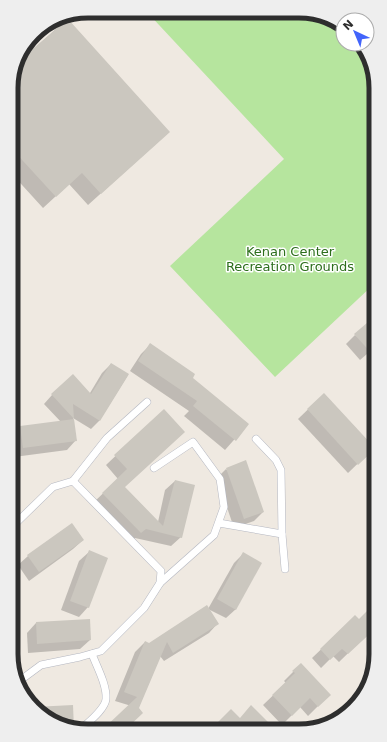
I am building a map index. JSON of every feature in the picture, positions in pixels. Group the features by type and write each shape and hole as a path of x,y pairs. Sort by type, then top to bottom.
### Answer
{"lane":[{"path":"18,521 53,487 73,481 107,438 147,402"},
{"path":"256,439 276,460 281,470 282,534 285,569"},
{"path":"23,678 41,665 101,651 144,608 160,583 214,535 224,507 220,479 193,442 154,468"},
{"path":"73,481 160,571 160,583"},
{"path":"219,523 282,534"},
{"path":"86,724 101,709 106,700 104,686 92,654"}],"green space":[{"name":"Kenan Center Recreation Grounds","path":"153,18 299,18 312,19 335,28 335,52 359,52 368,75 369,289 275,377 170,266 284,159"}],"building":[{"path":"69,20 170,132 101,194 82,173 56,197 18,156 18,88 20,70 28,53 65,22"},
{"path":"369,321 369,350 354,334"},
{"path":"150,343 195,374 193,378 249,424 236,441 193,406 197,401 138,361"},
{"path":"111,363 129,374 100,421 73,404 74,419 51,394 73,374 91,394"},
{"path":"324,393 369,442 369,455 358,465 307,409"},
{"path":"164,409 185,432 125,487 163,526 175,480 195,485 182,538 146,529 141,533 102,493 127,469 114,455"},
{"path":"74,419 77,441 23,448 20,426"},
{"path":"246,460 264,512 244,519 226,468"},
{"path":"72,523 84,540 39,572 27,555"},
{"path":"89,550 108,558 89,608 70,601"},
{"path":"243,552 262,563 236,610 217,599"},
{"path":"207,605 219,624 173,653 167,642 139,708 143,713 131,724 108,724 137,697 124,692 145,641 149,643"},
{"path":"369,609 369,634 348,654 342,649 330,660 320,649 355,615 359,619"},
{"path":"90,619 91,640 37,644 36,622"},
{"path":"301,663 331,695 318,707 310,698 292,716 272,695 295,673 292,671"},
{"path":"73,705 74,723 57,717 42,707"},
{"path":"251,705 270,724 216,724 231,709 240,718"}]}
